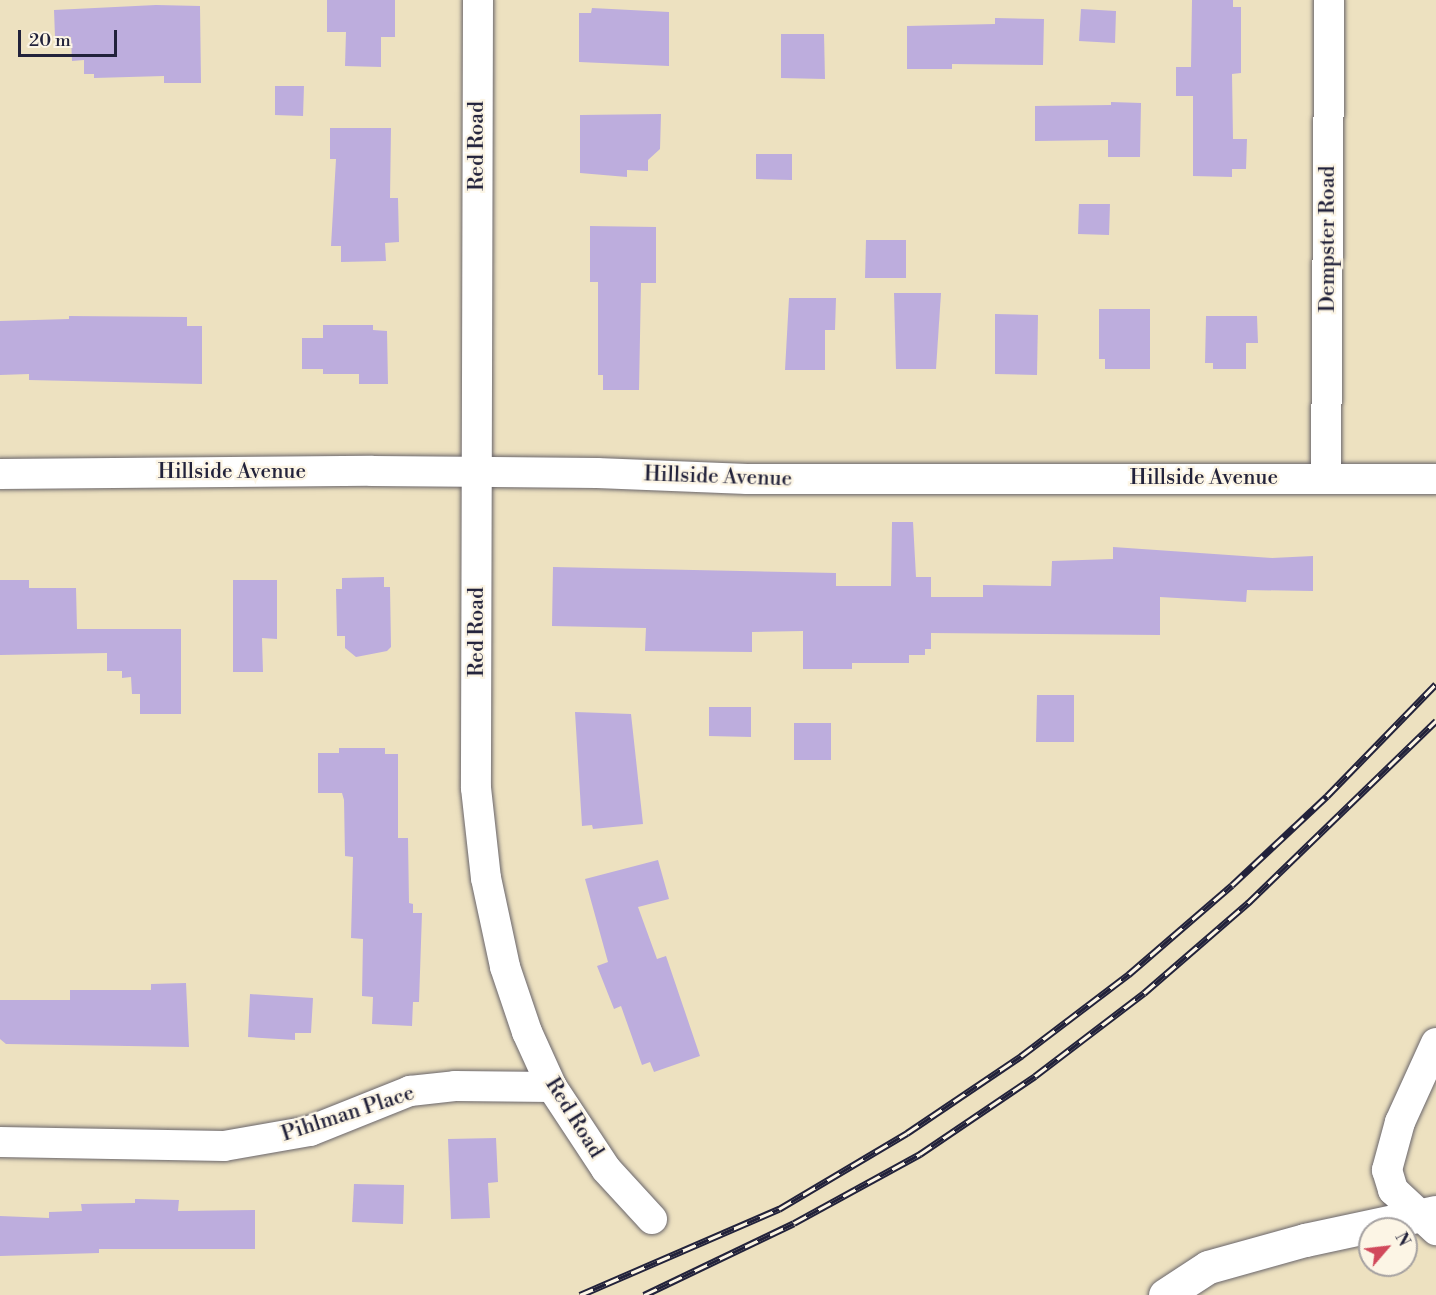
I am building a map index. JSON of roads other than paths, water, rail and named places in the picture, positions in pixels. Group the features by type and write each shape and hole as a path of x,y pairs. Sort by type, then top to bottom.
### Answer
{"street":[{"name":"Red Road","path":"478,0 476,788 486,878 505,967 527,1032 552,1087 606,1169 652,1219"},
{"name":"Dempster Road","path":"1326,478 1329,0"},
{"name":"Hillside Avenue","path":"0,474 477,472 747,479 1436,479"},
{"path":"1430,1219 1393,1190 1386,1170 1400,1122 1436,1043"},
{"name":"Pihlman Place","path":"0,1142 224,1146 310,1131 410,1091 455,1086 552,1087"},
{"path":"1165,1295 1209,1268 1305,1240 1430,1219"}],"railway":[{"path":"580,1295 779,1209 907,1133 1021,1056 1129,974 1232,885 1327,796 1436,684"},
{"path":"644,1295 794,1223 920,1154 1035,1076 1144,993 1248,903 1436,721"}]}
